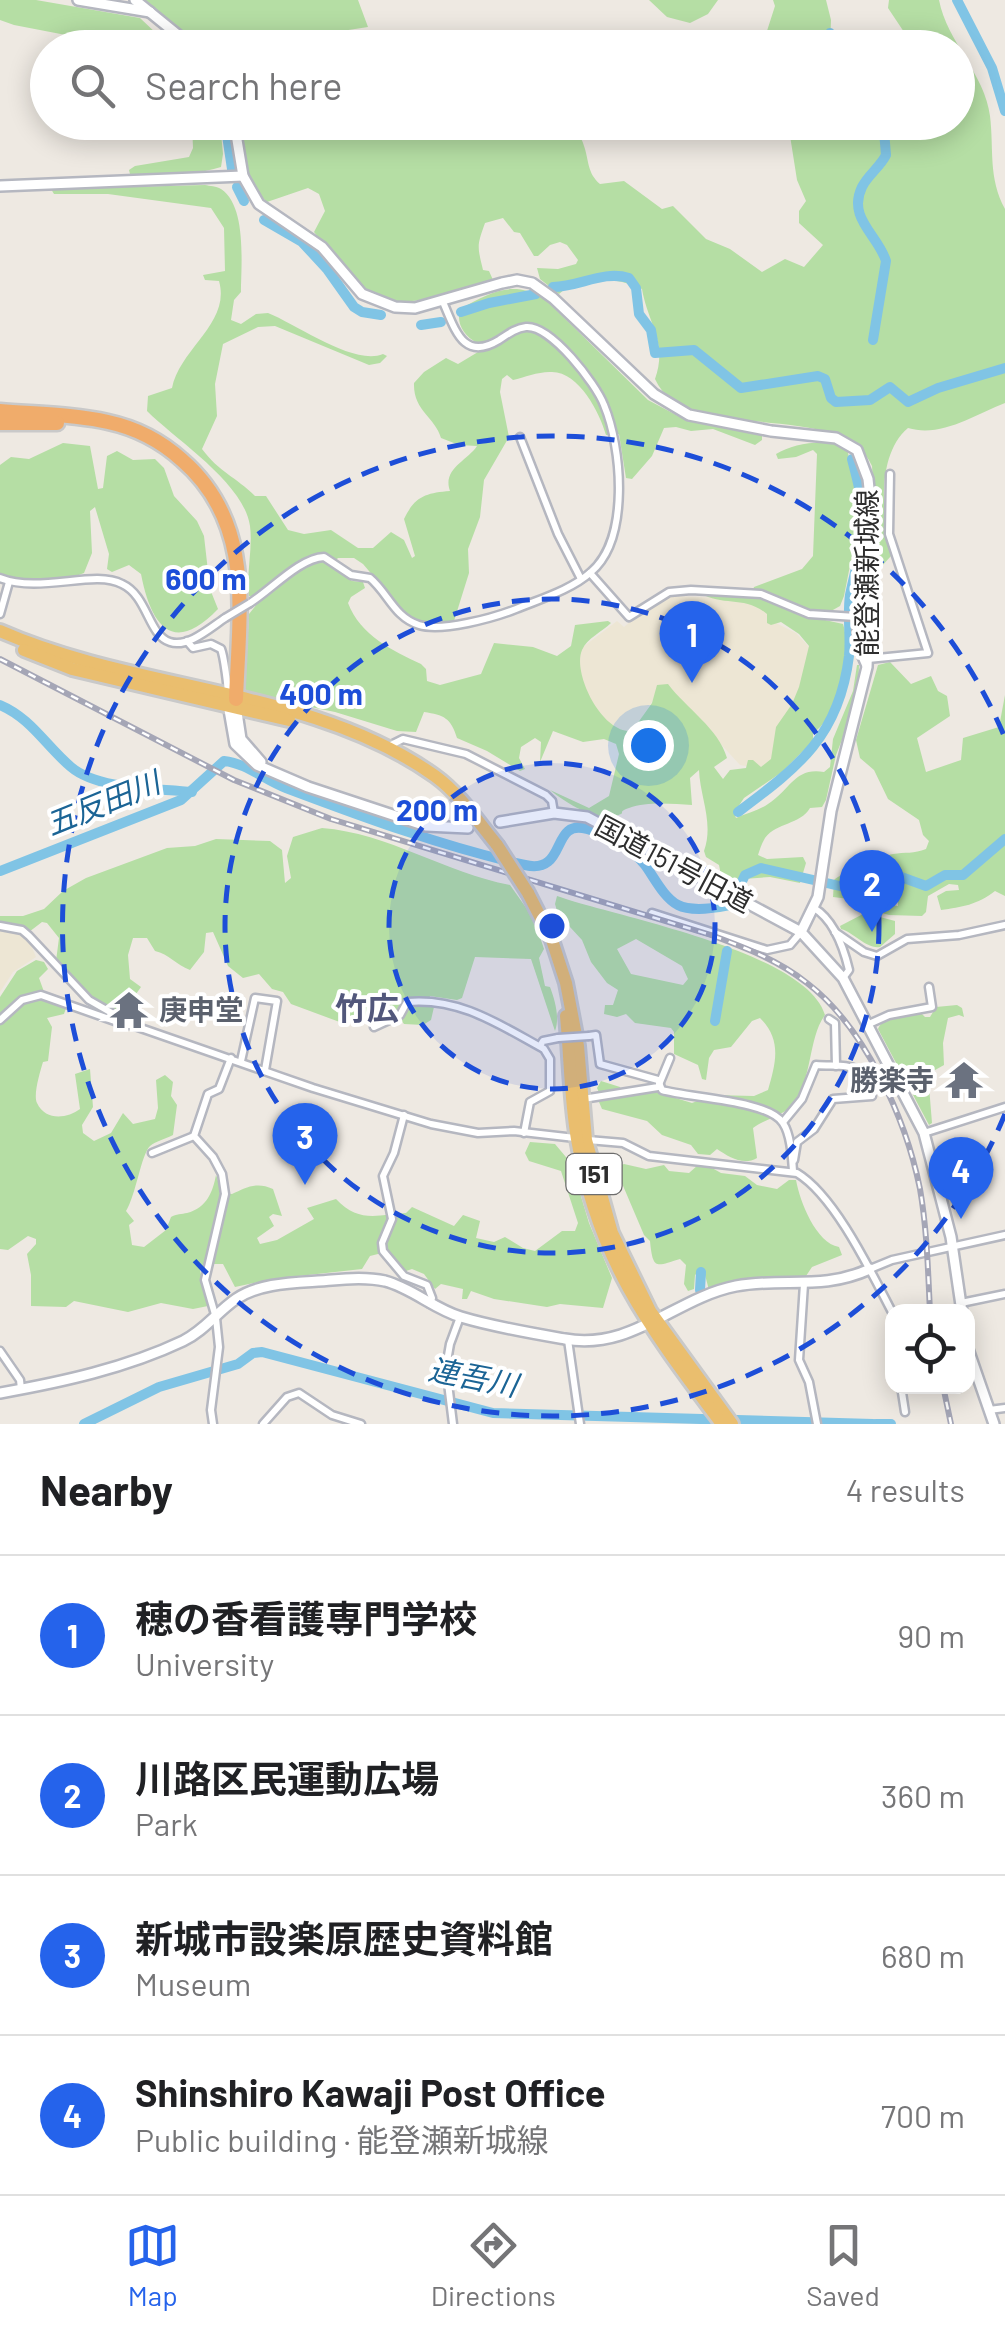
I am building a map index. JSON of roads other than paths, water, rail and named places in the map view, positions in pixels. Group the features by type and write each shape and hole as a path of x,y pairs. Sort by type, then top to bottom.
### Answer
{"highway":[{"path":"0,412 94,420 128,428 167,447 205,484 226,519 238,558 240,598 231,698"},
{"path":"0,423 62,423 122,432 162,452 188,474 220,520 232,559 231,698"},
{"name":"151","path":"0,631 74,659 298,713 388,747 438,778 497,845 528,892 552,940 570,1002 582,1099 582,1139"},
{"name":"151","path":"0,638 72,669 231,698 386,752 456,802 497,845"},
{"name":"151","path":"538,912 565,1000 582,1139 612,1233 652,1324 716,1409 732,1424"},
{"name":"151","path":"716,1409 722,1424"}],"street":[{"path":"78,0 150,12"},
{"path":"135,0 172,30"},
{"name":"能登瀬新城線","path":"237,140 244,176 259,204 322,247 362,294 406,308 443,302 502,283 532,283 554,298 654,394 689,415 848,442 862,457 872,516 868,663 832,811 814,908"},
{"path":"0,186 244,176"},
{"path":"0,578 37,585 112,580 140,598 162,638 172,643 186,642 281,583 302,563 318,557 331,560 350,575 370,578 396,610 416,624 428,626 498,616 581,579 608,549 619,497 618,462 603,401 581,370 540,328 516,329 477,348 456,333 443,302"},
{"path":"520,437 558,534 581,579"},
{"path":"871,580 863,588 851,618 864,666 928,653 889,534 890,474"},
{"path":"590,573 629,617 669,592 691,590 760,594 810,614 851,618"},
{"path":"0,614 9,582"},
{"path":"186,642 193,648 211,644 221,648 238,730 246,747 265,765 291,780 426,826 468,828"},
{"name":"国道151号旧道","path":"388,747 403,738 466,754 546,795 554,812 586,817 801,932"},
{"path":"500,822 554,812"},
{"path":"652,913 767,950 790,945 814,908 822,913 844,950 848,970 843,978"},
{"path":"835,932 876,956 908,939 959,935 1005,925"},
{"path":"0,926 22,930 89,1000 132,1024 404,1115 478,1133 524,1133 623,1143 648,1156 793,1167"},
{"path":"801,932 843,978 924,1133 953,1246 961,1304"},
{"path":"869,1024 888,1015 932,1007 929,987"},
{"path":"0,1020 22,1000 41,995 132,1024"},
{"path":"241,1061 255,998 278,1001 266,1070"},
{"path":"374,1027 400,1015 406,1002 441,1002 479,1012 540,1046 550,1059 551,1085 548,1094 530,1102 524,1133"},
{"path":"830,1019 835,1023 836,1066"},
{"path":"540,1046 543,1041 558,1038 596,1036 600,1064 658,1080 658,1088"},
{"path":"152,1153 194,1136 208,1094 219,1089 231,1058"},
{"path":"658,1088 670,1058"},
{"path":"783,1122 802,1099 813,1068 862,1070 872,1096 833,1100 814,1129 797,1142 793,1167"},
{"path":"582,1099 658,1088 688,1097 708,1095 721,1102 746,1104 783,1122"},
{"path":"924,1133 1005,1107"},
{"path":"404,1115 383,1176 392,1220 382,1250 404,1276 428,1285 430,1304"},
{"path":"783,1122 793,1167 812,1184 870,1269 888,1304"},
{"path":"194,1136 213,1157 224,1182 222,1212 205,1280 216,1318 213,1424"},
{"path":"0,1392 84,1376 173,1346 216,1318 237,1298 261,1288 359,1278 386,1282 460,1317 568,1340 605,1340 652,1324 735,1286 839,1281 892,1260 1005,1235"},
{"path":"804,1284 800,1360 810,1382 816,1421"},
{"path":"971,1304 1005,1294"},
{"path":"453,1424 447,1358 460,1317"},
{"path":"568,1340 578,1418"},
{"path":"0,1351 20,1380 21,1389"},
{"path":"975,1371 994,1424"},
{"path":"263,1424 286,1398 299,1393 332,1415 361,1424"},
{"path":"903,1394 905,1412"},
{"path":"988,1411 1005,1408"}],"waterway":[{"path":"957,0 972,30"},
{"path":"975,35 992,68 1005,111"},
{"path":"228,140 232,169"},
{"path":"873,340 886,261 861,217 858,198 886,155 885,140"},
{"path":"237,187 244,201"},
{"path":"264,220 302,242 354,307 381,315"},
{"path":"553,287 600,277 629,278 636,288 639,314 651,330 655,353 694,350 741,388 818,376 825,379 836,402 870,400 890,387 908,402 938,388 1005,368"},
{"path":"461,312 536,294"},
{"path":"421,325 441,322"},
{"path":"738,812 812,748 836,708 844,684 849,656 850,595 863,520 852,459"},
{"path":"0,705 21,717 83,775 128,787 192,792"},
{"name":"五反田川","path":"0,871 181,800 224,761 374,820 525,865 548,862 568,831 594,831 634,853 668,897 690,908 731,905 745,875 761,868 844,887 893,874 926,886 945,875 963,875 1005,839"},
{"path":"715,1021 727,951"},
{"path":"700,1290 701,1272"},
{"name":"連吾川","path":"84,1424 159,1387 238,1364 253,1353 262,1352 493,1413 873,1424"},
{"name":"連吾川","path":"876,1424 891,1424"}],"railway":[{"path":"0,659 234,780 331,819 711,935 761,955 796,975 828,1002 865,1049 905,1133 920,1189 930,1304"},
{"path":"945,1394 951,1424"}],"place":[{"name":"穂の香看護専門学校","path":"692,683"},
{"name":"川路区民運動広場","path":"872,932"},
{"name":"庚申堂","path":"129,1010"},
{"name":"勝楽寺","path":"964,1080"},
{"name":"新城市設楽原歴史資料館","path":"305,1185"},
{"name":"Shinshiro Kawaji Post Office","path":"961,1219"}],"district":[{"name":"竹広","path":"367,1009"}]}
